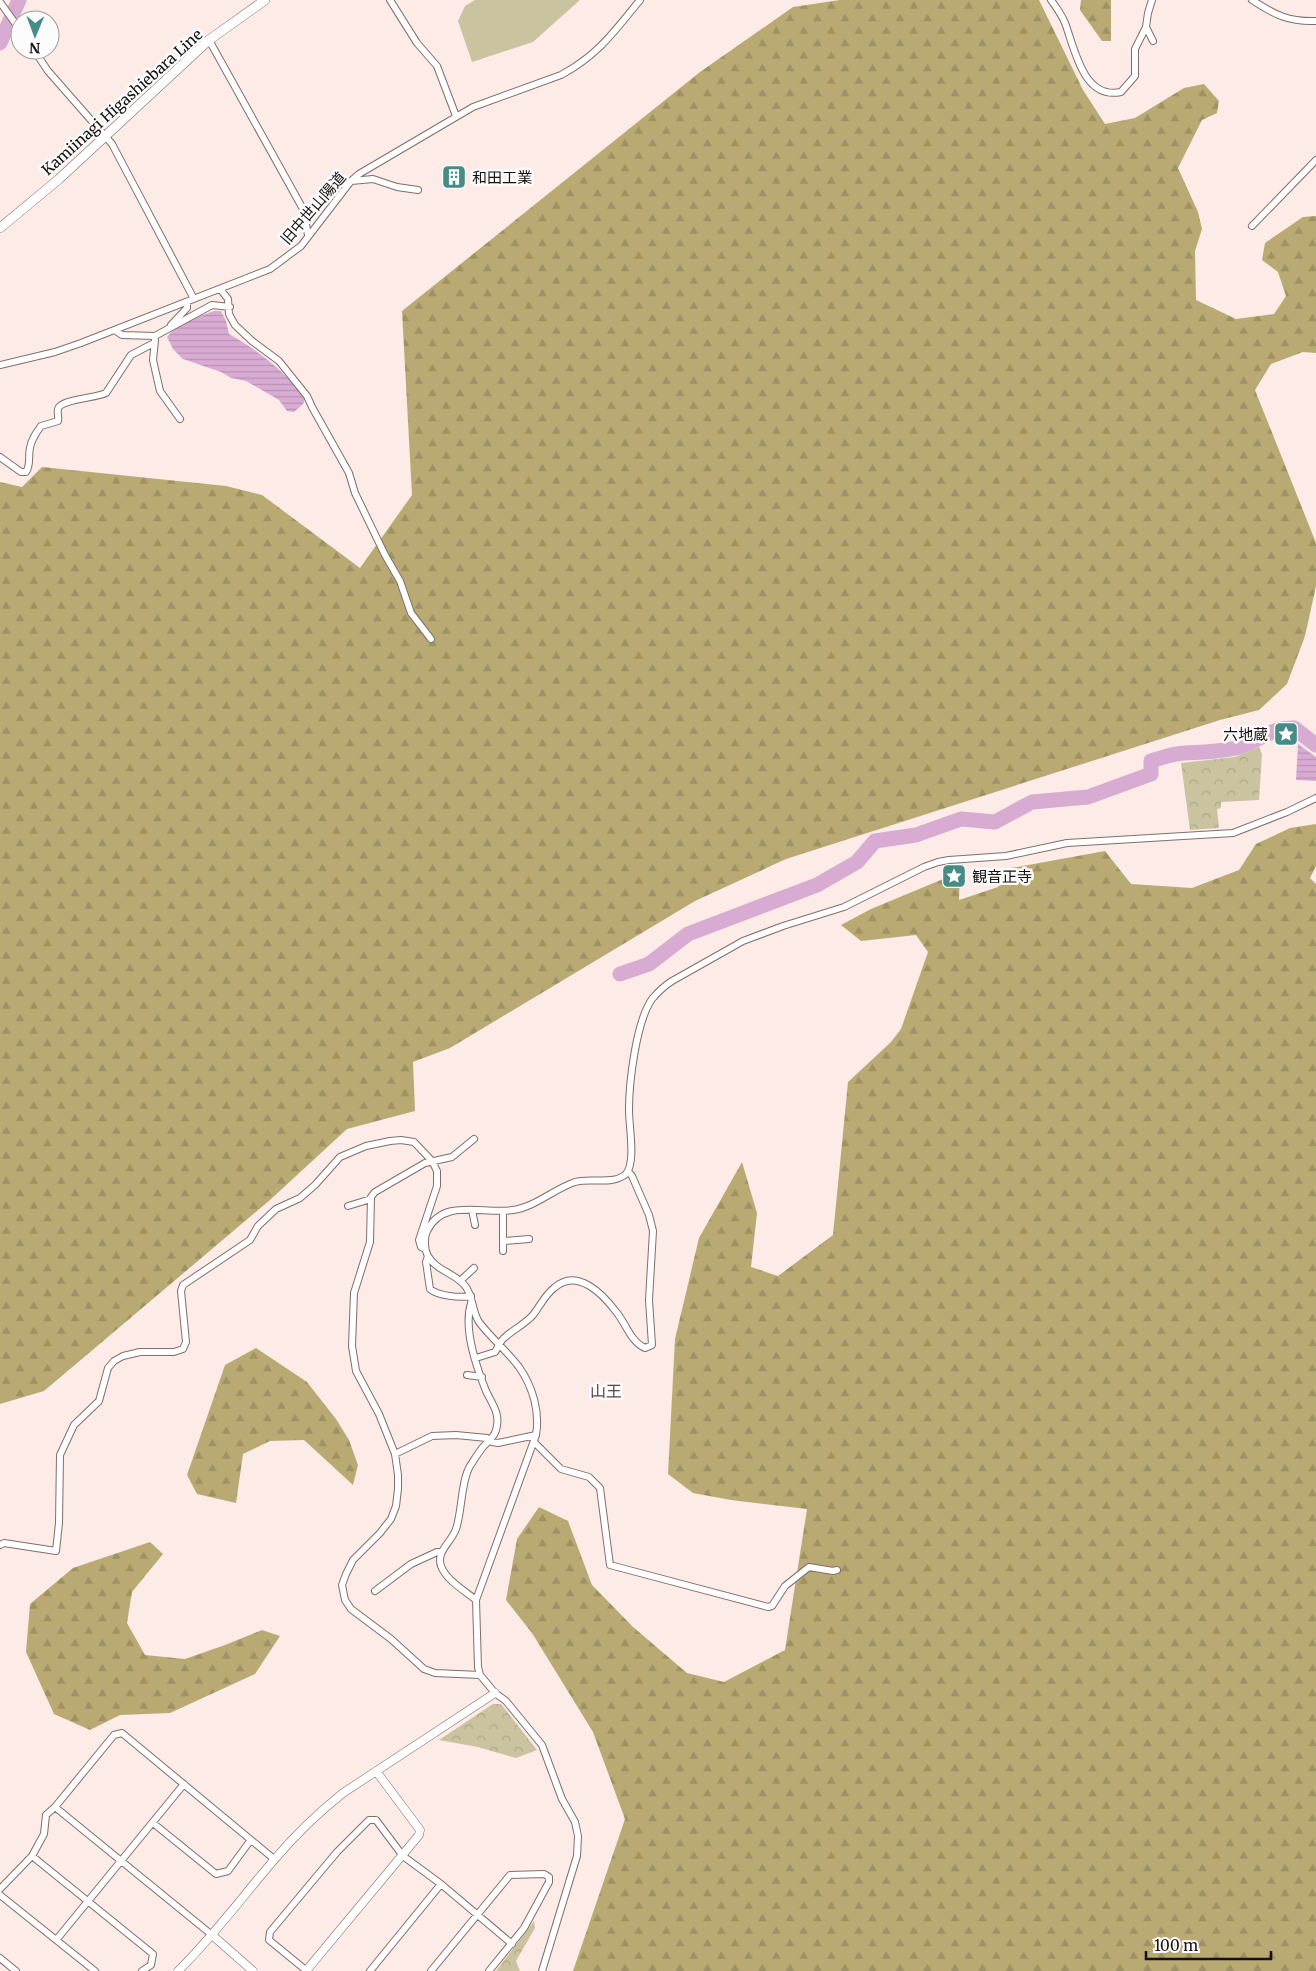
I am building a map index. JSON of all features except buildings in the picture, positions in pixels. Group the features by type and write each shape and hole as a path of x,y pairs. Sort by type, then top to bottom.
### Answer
{"main road":[{"name":"Kamiinagi Higashiebara Line","path":"0,228 59,179 210,40 265,0"}],"street":[{"path":"390,0 418,43 437,66 456,116"},
{"name":"旧中世山陽道","path":"0,364 55,352 116,331 270,269 301,246 351,181 456,116 572,69 597,50 640,0"},
{"path":"1051,0 1065,23 1072,45 1087,77 1092,84 1108,93 1121,92 1135,76 1135,48 1146,27 1152,0"},
{"path":"1252,0 1269,11 1289,20 1316,21"},
{"path":"0,2 10,15"},
{"path":"1146,27 1153,41"},
{"path":"210,40 302,209 308,235"},
{"path":"41,60 48,71 112,144 194,299"},
{"path":"1252,226 1316,160"},
{"path":"351,181 372,180 397,187 418,190"},
{"path":"221,290 228,299 229,314 235,325 252,341 279,361 307,396 350,473 355,493 385,555 400,581 411,613 431,638"},
{"path":"0,457 21,472 26,472 29,468 30,447 40,426 58,422 58,409 60,406 106,393 130,355 155,339 169,327 187,308 187,302"},
{"path":"169,327 212,305 230,307"},
{"path":"116,331 122,335 155,339"},
{"path":"155,339 153,360 160,391 180,419"},
{"path":"542,1971 577,1856 578,1836 575,1822 562,1798 542,1745 506,1701 495,1693 480,1675 478,1667 476,1600 535,1438 538,1415 529,1388 519,1367 479,1321 471,1299 460,1280 435,1265 428,1256 425,1249 426,1234 436,1218 444,1212 472,1210 502,1212 515,1210 576,1182 613,1181 622,1177 628,1171 630,1162 629,1108 636,1046 643,1018 651,1000 661,989 705,961 743,941 844,907 924,867 938,862 1006,856 1067,843 1233,833 1316,798"},
{"path":"474,1139 452,1157 419,1166 375,1192 371,1199 370,1242 354,1294 352,1346 356,1371 379,1414 395,1454 398,1475 396,1506 391,1519 380,1533 353,1560 342,1586 345,1600 351,1609 391,1639 424,1669 435,1673 480,1675"},
{"path":"0,1545 4,1543 56,1551 59,1523 60,1455 74,1425 98,1401 108,1368 114,1361 123,1356 140,1352 174,1352 183,1349 186,1342 181,1291 184,1285 250,1240 258,1226 276,1209 300,1198 315,1185 340,1157 366,1146 400,1140 414,1142 432,1161 437,1177 434,1196 419,1240 421,1247 425,1249"},
{"path":"476,1358 495,1352 505,1337 531,1317 555,1287 561,1283 576,1280 584,1282 617,1312 637,1343 645,1348 652,1345 649,1300 653,1231 649,1215 628,1171"},
{"path":"348,1206 371,1199"},
{"path":"472,1210 476,1225"},
{"path":"502,1212 503,1251"},
{"path":"504,1241 529,1239"},
{"path":"428,1256 426,1262 430,1288 439,1293 471,1299"},
{"path":"460,1280 474,1268"},
{"path":"471,1299 468,1337 486,1391 497,1411 497,1428 493,1438 469,1469 456,1530 441,1552 439,1561 442,1569 476,1600"},
{"path":"467,1375 482,1377"},
{"path":"395,1454 432,1436 456,1435 487,1438 498,1443 535,1438"},
{"path":"535,1438 561,1469 589,1477 600,1488 610,1565 768,1607 772,1606 785,1586 809,1567 837,1570"},
{"path":"375,1591 411,1564 436,1552 441,1552"},
{"path":"178,1971 212,1935 274,1859 320,1811 343,1793 495,1693"},
{"path":"0,1889 32,1856 44,1834 46,1815 55,1807 114,1735 122,1733 274,1859"},
{"path":"376,1771 420,1830 419,1835 403,1856 306,1971 269,1940 270,1932 337,1852 369,1820 376,1820 403,1856 441,1884 512,1944"},
{"path":"57,1939 184,1784"},
{"path":"55,1807 212,1935 253,1971"},
{"path":"153,1823 216,1874 228,1871 250,1841"},
{"path":"32,1856 153,1954 151,1965 142,1971"},
{"path":"431,1971 510,1875 544,1874 549,1877 549,1882 531,1917 512,1944 489,1971"},
{"path":"370,1971 441,1884"},
{"path":"0,1895 95,1971"},
{"path":"0,1958 16,1971"}],"green space":[{"path":"475,0 580,0 533,42 472,62 458,21 465,6"},
{"path":"840,0 1039,0 1083,90 1105,124 1135,118 1184,88 1204,84 1219,101 1217,113 1202,120 1178,168 1198,212 1202,229 1195,251 1196,300 1236,319 1274,314 1286,296 1278,272 1262,260 1265,243 1303,217 1316,216 1316,353 1303,352 1271,364 1255,390 1316,543 1316,586 1305,636 1287,684 1259,710 1220,720 786,859 695,901 450,1048 413,1062 415,1111 347,1129 270,1200 44,1391 0,1404 0,482 22,487 42,467 226,486 262,495 360,568 412,495 402,311 700,72 793,7"},
{"path":"1081,0 1111,0 1111,41 1102,41 1080,10"},
{"path":"1259,747 1262,754 1259,800 1221,802 1221,808 1217,809 1219,828 1190,830 1181,763 1235,757"},
{"path":"1316,824 1316,866 1310,878 1316,884 1316,1971 573,1971 625,1819 593,1732 532,1633 506,1600 517,1539 539,1507 568,1521 592,1585 633,1627 687,1673 724,1682 785,1650 807,1509 731,1500 693,1493 668,1474 675,1339 699,1238 742,1162 757,1213 751,1267 778,1276 833,1235 848,1082 891,1042 901,1029 928,952 916,935 861,941 841,925 871,909 960,872 959,900 998,887 1006,869 1105,851 1131,884 1192,888 1239,870 1256,844 1290,828"},
{"path":"256,1348 307,1382 336,1419 349,1440 358,1465 353,1485 304,1440 270,1441 243,1454 236,1503 197,1494 187,1475 225,1365"},
{"path":"150,1542 163,1554 132,1592 127,1623 145,1655 185,1659 262,1630 280,1636 255,1674 170,1713 120,1715 90,1730 54,1714 26,1652 30,1604 73,1568"},
{"path":"493,1704 501,1704 537,1750 516,1758 478,1747 439,1740"},
{"path":"534,1921 535,1928 516,1961 520,1971 496,1971"}],"shaded area":[{"path":"214,311 221,311 229,334 271,362 289,379 305,399 303,404 294,412 287,411 279,400 246,381 231,378 221,372 183,359 173,349 167,337 171,332 188,321"},
{"path":"1298,744 1316,757 1316,781 1296,780"}],"waterway":[{"path":"0,43 19,0"},
{"path":"620,974 649,964 688,934 817,885 857,862 875,841 916,835 961,819 995,822 1032,802 1088,797 1151,774 1151,761 1176,754 1236,748 1271,732 1286,728 1294,728 1316,745"}],"place":[{"name":"和田工業","path":"454,177"},
{"name":"六地蔵","path":"1286,734"},
{"name":"観音正寺","path":"954,876"}],"district":[{"name":"山王","path":"606,1391"}]}
